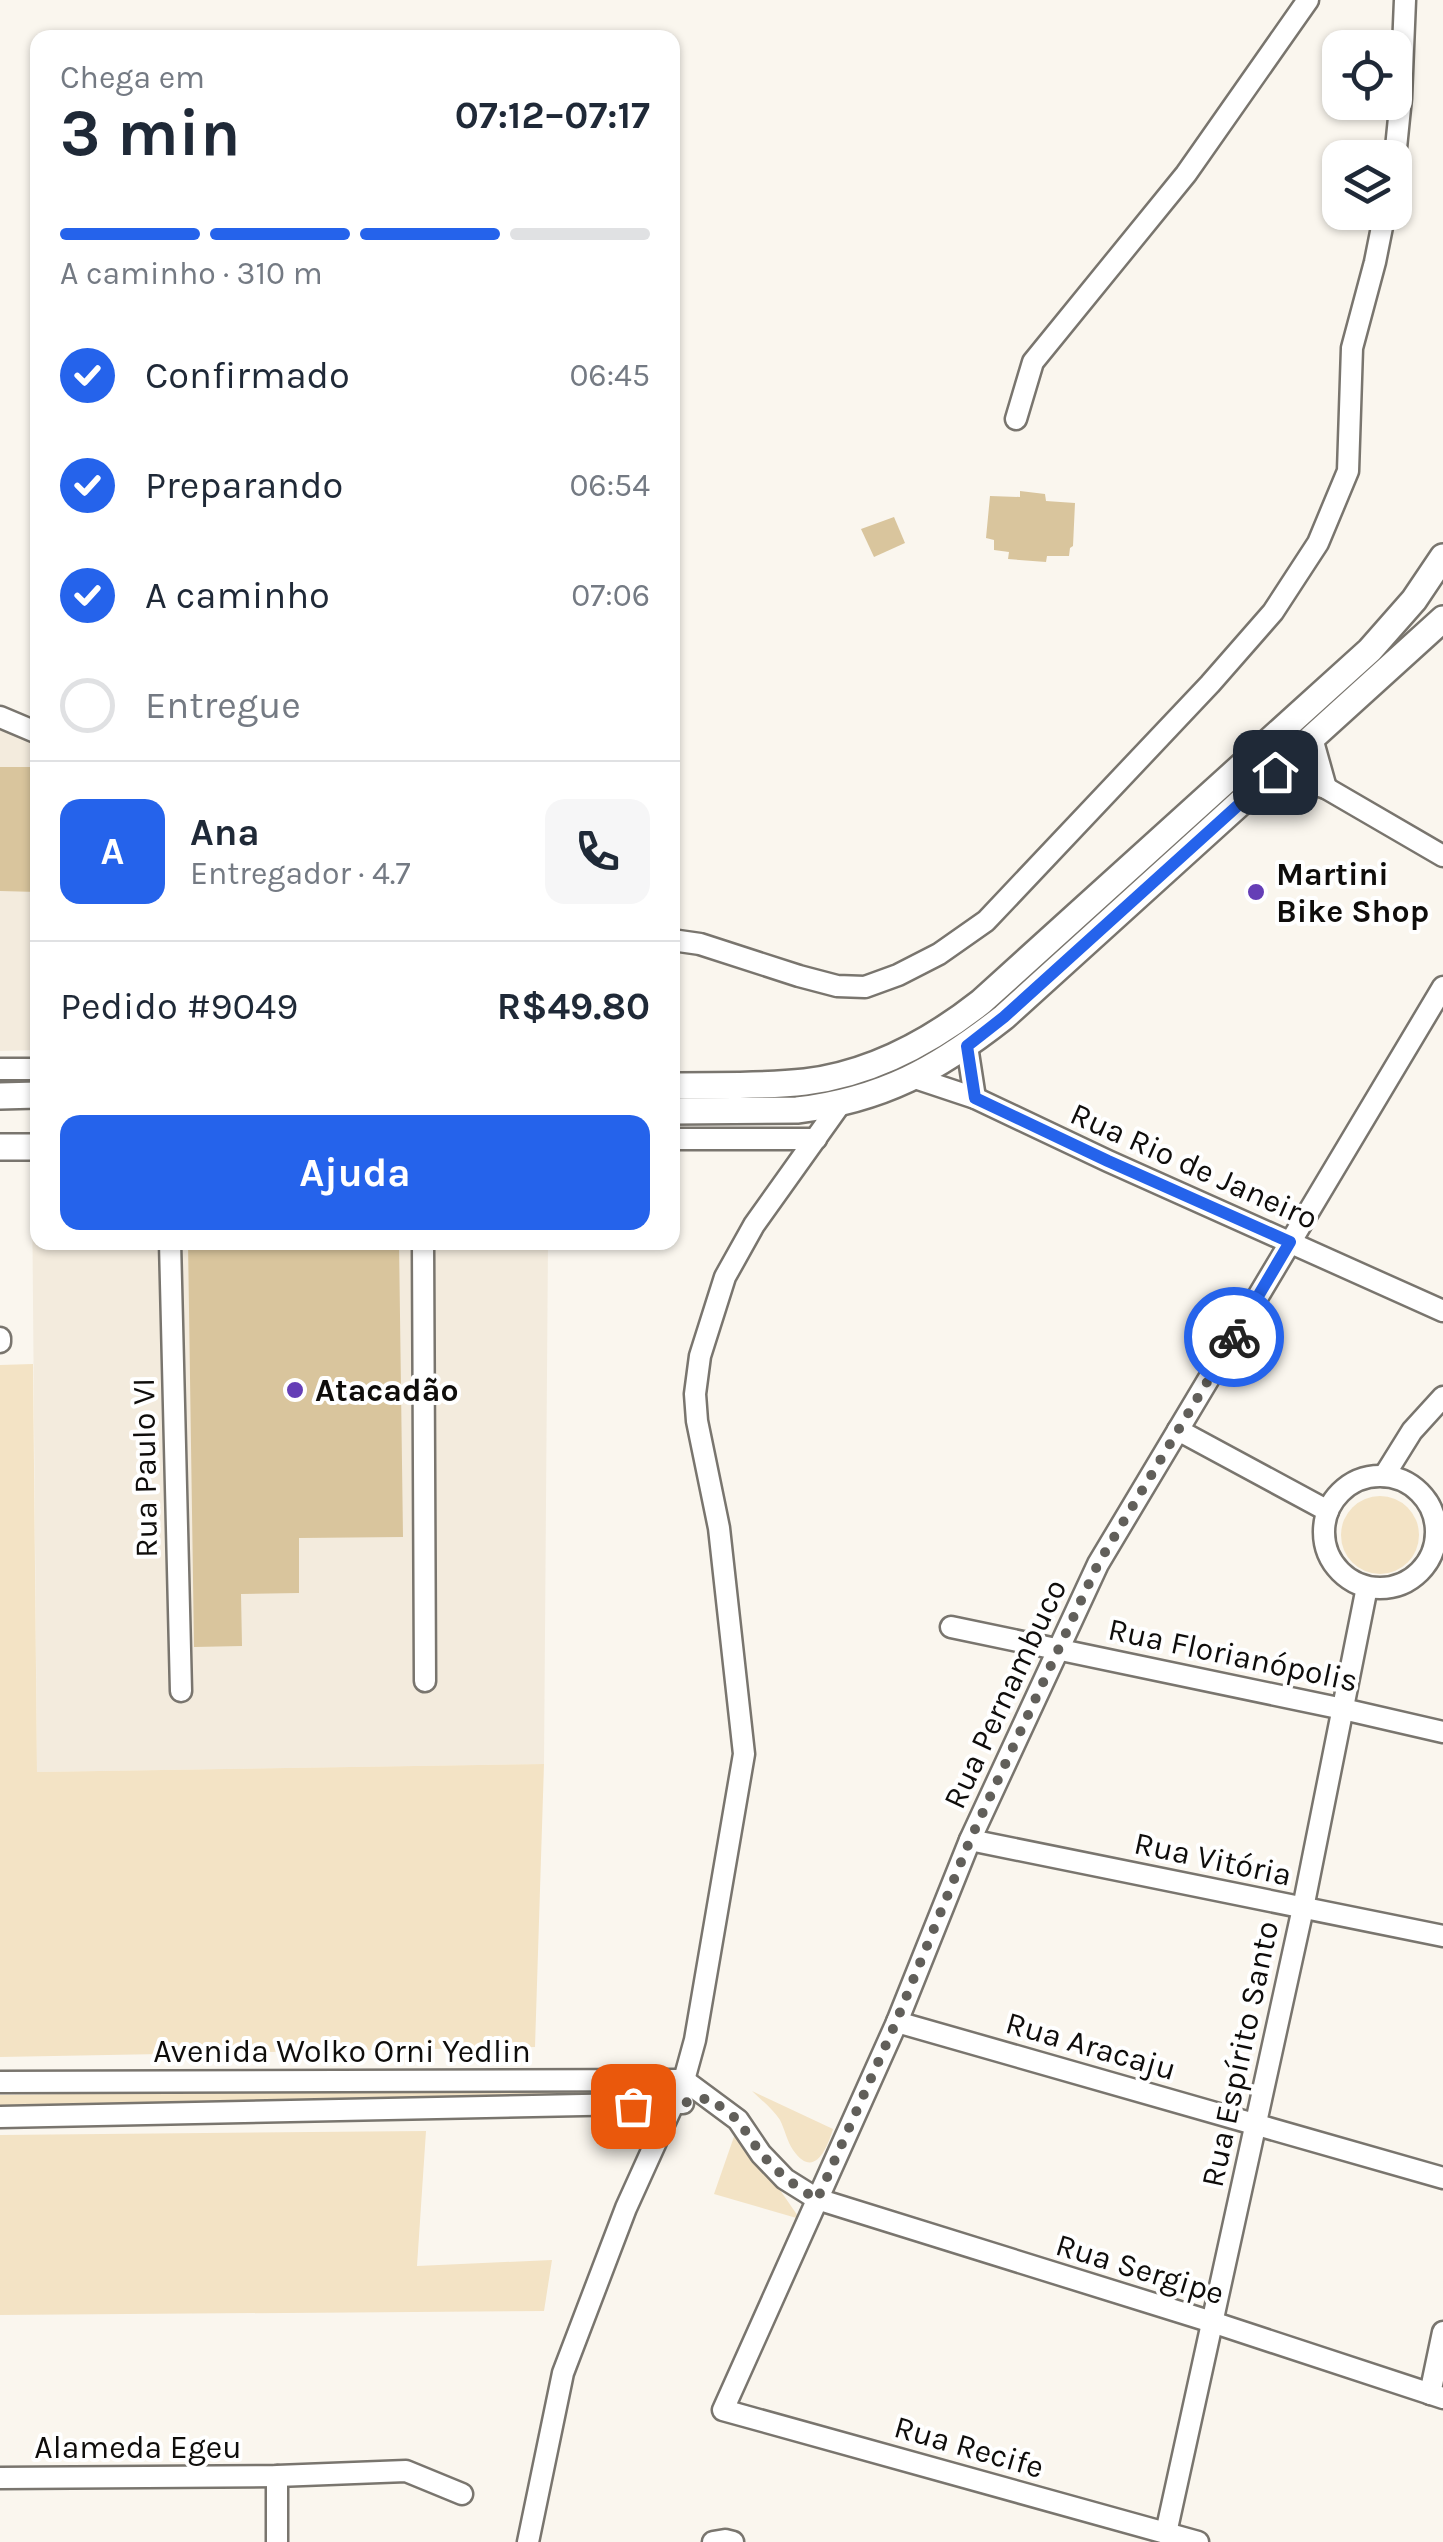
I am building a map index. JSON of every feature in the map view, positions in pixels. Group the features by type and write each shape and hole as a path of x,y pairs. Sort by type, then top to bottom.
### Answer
{"main road":[{"path":"680,1086 807,1082 839,1076 902,1054 954,1024 1370,650 1414,600 1443,557"},
{"path":"680,1111 797,1110 840,1103 915,1078 967,1046 1004,1017 1443,620"},
{"path":"0,1096 30,1095"},
{"path":"0,1147 30,1148"}],"street":[{"path":"1016,419 1034,362 1186,174 1308,0"},
{"path":"1396,140 1406,0"},
{"path":"680,941 836,986 865,987 939,954 986,921 1273,612 1318,543 1348,471 1352,348 1381,230"},
{"path":"0,717 30,730"},
{"path":"1312,738 1326,788"},
{"path":"1275,772 1326,788 1443,856"},
{"name":"Rua Pernambuco","path":"723,2410 896,2022 970,1840 1098,1564 1443,987"},
{"path":"967,1046 975,1098"},
{"path":"0,1069 30,1069"},
{"name":"Rua Rio de Janeiro","path":"915,1078 975,1098 1443,1311"},
{"path":"528,2542 563,2374 626,2208 684,2080 695,2040 744,1754 719,1528 697,1422 697,1375 709,1321 725,1277 754,1226 840,1103"},
{"path":"680,1139 816,1139"},
{"name":"Rua Paulo VI","path":"170,1250 181,1691"},
{"path":"424,1250 426,1681"},
{"path":"1384,1476 1412,1431 1443,1396"},
{"path":"1178,1430 1328,1512"},
{"path":"1384,1476 1406,1482 1423,1496 1440,1539 1417,1575 1394,1587 1368,1588 1342,1574 1330,1559 1324,1530 1338,1495 1354,1483 1384,1476"},
{"name":"Rua Espírito Santo","path":"1166,2533 1368,1588"},
{"name":"Rua Florianópolis","path":"950,1627 1443,1732"},
{"name":"Rua Vitória","path":"970,1840 1443,1936"},
{"name":"Rua Aracaju","path":"896,2022 1443,2178"},
{"name":"Avenida Wolko Orni Yedlin","path":"0,2082 684,2080"},
{"name":"Rua Sergipe","path":"684,2080 738,2120 761,2154 785,2178 817,2200 1437,2396"},
{"name":"Avenida Wolko Orni Yedlin","path":"0,2117 673,2105 709,2098"},
{"path":"1437,2396 1443,2332"},
{"name":"Rua Recife","path":"723,2410 1198,2542"},
{"name":"Alameda Egeu","path":"0,2478 406,2471 462,2494"},
{"path":"276,2476 277,2542"},
{"path":"713,2542 733,2542"}],"shaded area":[{"path":"0,724 30,736 30,1050 0,1051"},
{"path":"33,1250 548,1250 544,1764 37,1772"},
{"path":"33,1364 37,1772 544,1764 535,2047 0,2057 0,1365"},
{"path":"1380,1496 1395,1499 1407,1508 1416,1520 1416,1550 1407,1562 1395,1571 1380,1574 1365,1571 1353,1562 1344,1550 1341,1535 1344,1520 1353,1508 1365,1499"},
{"path":"659,2085 663,2090 660,2097 0,2109 0,2095"},
{"path":"752,2091 833,2129 819,2158 813,2162 801,2159 777,2116"},
{"path":"737,2128 800,2219 714,2194"},
{"path":"426,2131 417,2266 552,2260 544,2311 0,2315 0,2135"}],"building":[{"path":"1020,491 1045,494 1046,501 1075,503 1069,556 1047,556 1046,562 1008,559 1009,552 994,550 994,540 986,538 990,496 1020,497"},
{"path":"894,517 905,543 874,557 861,529"},
{"path":"0,767 30,767 30,892 0,891"},
{"name":"Atacadão","path":"188,1250 399,1250 403,1537 299,1538 299,1593 241,1594 242,1646 194,1647"}],"way so far":[{"path":"633,2106 673,2105 709,2098 738,2120 761,2154 785,2178 817,2200 896,2022 970,1840 1098,1564 1234,1337"}],"place":[{"name":"Martini Bike Shop","path":"1256,892"},
{"name":"Atacadão","path":"295,1390"}],"route":[{"path":"1234,1337 1290,1242 975,1098 967,1046 1275,772"}]}
